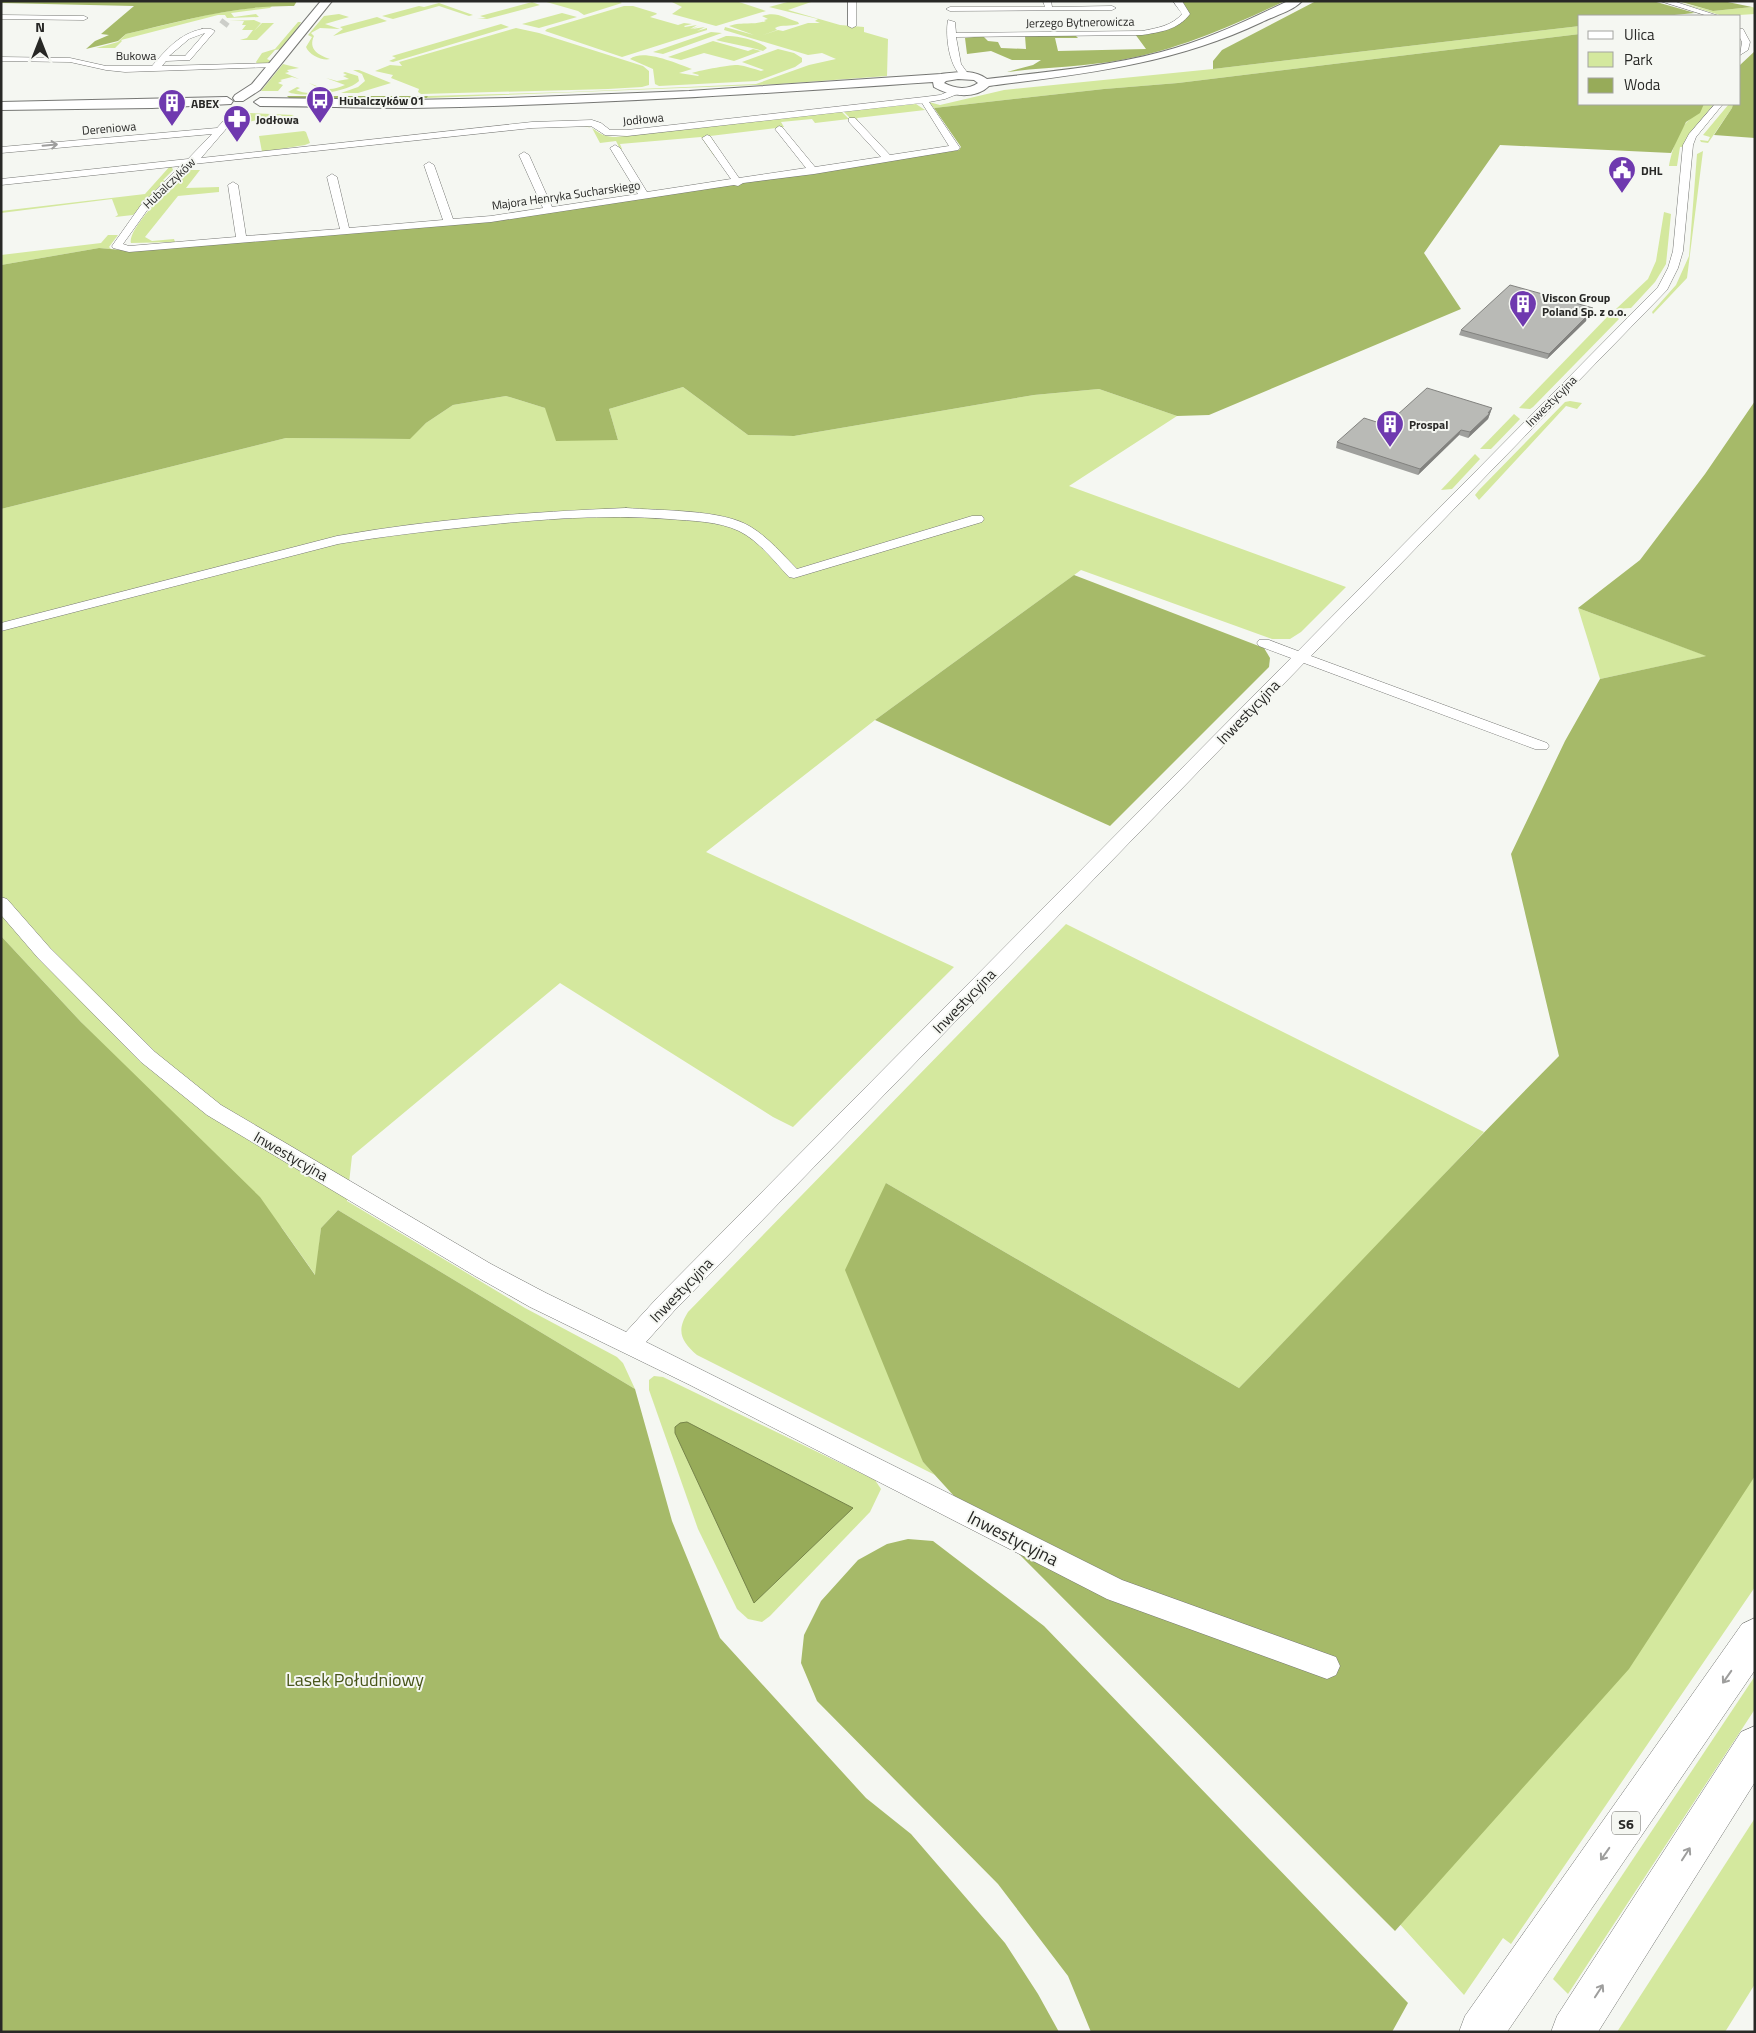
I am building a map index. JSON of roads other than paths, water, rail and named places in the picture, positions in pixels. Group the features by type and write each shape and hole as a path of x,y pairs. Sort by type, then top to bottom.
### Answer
{"highway":[{"name":"S6","path":"1489,2020 1755,1637"},
{"path":"1572,2032 1755,1746"}],"main road":[{"path":"256,99 273,65 327,1"},
{"path":"1,106 152,104 232,108 256,99 310,103 409,104 602,99 888,82 942,82 965,75 983,81 1080,71 1163,55 1227,34 1297,1"},
{"path":"942,82 958,91 980,88 983,81"}],"street":[{"path":"852,1 852,26"},
{"name":"Jerzego Bytnerowicza","path":"953,35 1142,33 1167,27 1183,18 1186,14 1177,1"},
{"path":"1664,1 1712,15"},
{"path":"949,5 956,63 959,70 965,75"},
{"name":"Jerzego Bytnerowicza","path":"949,5 1048,5 1112,8"},
{"path":"1,17 84,18"},
{"path":"155,68 187,35 210,31 226,22"},
{"path":"163,59 181,59 190,55 211,33 210,31"},
{"path":"1741,33 1746,42 1745,48 1741,52"},
{"path":"190,55 202,57"},
{"name":"Bukowa","path":"1,59 62,60 106,68 273,65"},
{"path":"928,99 942,92 942,82 956,63"},
{"name":"Jodłowa","path":"1,182 532,125 592,123 608,133 627,133 928,99 958,91"},
{"name":"Majora Henryka Sucharskiego","path":"121,248 142,248 242,238 449,223 549,211 738,183 955,148 928,99"},
{"name":"Inwestycyjna","path":"629,1345 679,1291 1662,288 1673,268 1678,251 1688,145 1692,136 1718,105"},
{"name":"Hubalczyków","path":"121,248 116,244 141,210 192,161 219,131 232,108"},
{"path":"852,120 888,159"},
{"path":"780,129 814,171"},
{"name":"Dereniowa","path":"1,150 219,131"},
{"path":"707,138 738,183"},
{"path":"615,148 644,196"},
{"path":"524,155 549,211"},
{"path":"429,165 449,223"},
{"path":"332,176 345,230"},
{"path":"233,185 242,238"},
{"path":"1,627 337,540 464,523 596,512 666,514 705,518 730,523 745,529 765,544 794,574 976,519"},
{"path":"1264,643 1541,746"},
{"name":"Inwestycyjna","path":"1,903 44,953 148,1057 214,1110 483,1270 538,1300 698,1378 1116,1590 1327,1666"}],"water":[{"path":"687,1422 853,1508 754,1603 675,1433 675,1427 680,1423"}],"tunnel":[{"path":"223,25 226,21"}],"place":[{"name":"Hubalczyków 01","path":"320,124"},
{"name":"ABEX","path":"172,127"},
{"name":"Jodłowa","path":"237,143"},
{"name":"DHL","path":"1622,194"},
{"name":"Viscon Group Poland Sp. z o.o.","path":"1523,328"},
{"name":"Prospal","path":"1390,448"}],"park label":[{"name":"Lasek Południowy","path":"355,1679"}]}
